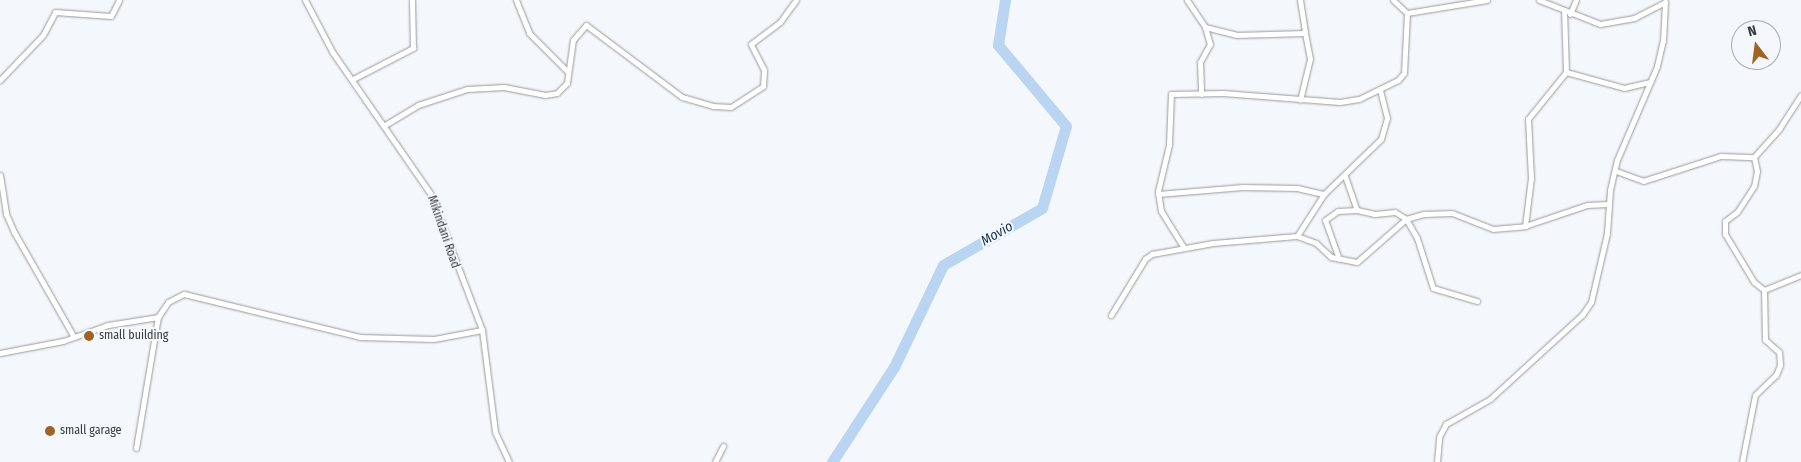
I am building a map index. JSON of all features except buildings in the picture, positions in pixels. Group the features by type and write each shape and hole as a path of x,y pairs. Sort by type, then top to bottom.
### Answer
{"street":[{"path":"0,80 43,35 55,12 111,16 119,0"},
{"name":"Mikindani Road","path":"305,0 333,53 385,125 430,193 482,330 495,432 509,462"},
{"path":"353,79 413,48 412,0"},
{"path":"516,0 529,33 567,71"},
{"path":"385,125 418,105 467,89 504,87 552,95 567,84 567,71 573,40 586,25 682,97 717,107 731,107 763,86 764,70 751,44 780,22 796,0"},
{"path":"1187,0 1205,27 1210,44 1200,62 1200,94"},
{"path":"1300,0 1309,66 1300,100"},
{"path":"1184,248 1164,216 1158,194 1169,145 1170,96 1200,94 1350,101 1380,89 1404,73 1407,13 1393,0"},
{"path":"1407,13 1487,0"},
{"path":"1539,0 1592,23 1615,22 1651,13 1666,1"},
{"path":"1570,14 1576,0"},
{"path":"1437,462 1439,437 1446,424 1490,398 1588,308 1607,233 1608,204 1622,145 1650,82 1663,41 1666,1"},
{"path":"1525,226 1531,178 1528,119 1566,72 1564,10"},
{"path":"1205,27 1236,36 1305,33"},
{"path":"1566,72 1624,88 1650,82"},
{"path":"1297,236 1324,194 1376,147 1385,130 1387,106 1380,89"},
{"path":"1616,171 1642,181 1721,156 1754,156 1774,136 1801,95"},
{"path":"1742,462 1755,395 1776,375 1780,365 1779,352 1764,340 1764,290 1740,260 1723,226 1754,186 1757,171 1754,156"},
{"path":"0,175 6,214 14,232 74,337"},
{"path":"1345,176 1357,210"},
{"path":"1158,194 1243,187 1297,188 1324,194"},
{"path":"1111,314 1145,259 1184,248 1297,236 1307,239 1339,259 1357,262 1406,219 1444,212 1494,229 1525,226 1582,206 1608,204"},
{"path":"1339,259 1325,220 1338,211 1357,210 1375,214 1395,212 1406,219 1417,238 1433,288 1477,301"},
{"path":"1764,290 1801,275"},
{"path":"136,448 158,317 168,302 184,294 360,337 434,339 482,330"},
{"path":"0,353 74,337 108,325 158,317"},
{"path":"715,462 723,446"}],"waterway":[{"name":"Movio","path":"832,462 894,367 943,265 1042,208 1066,126 998,45 1005,0"}],"place":[{"name":"small building","path":"89,336"},
{"name":"small garage","path":"50,431"}]}
